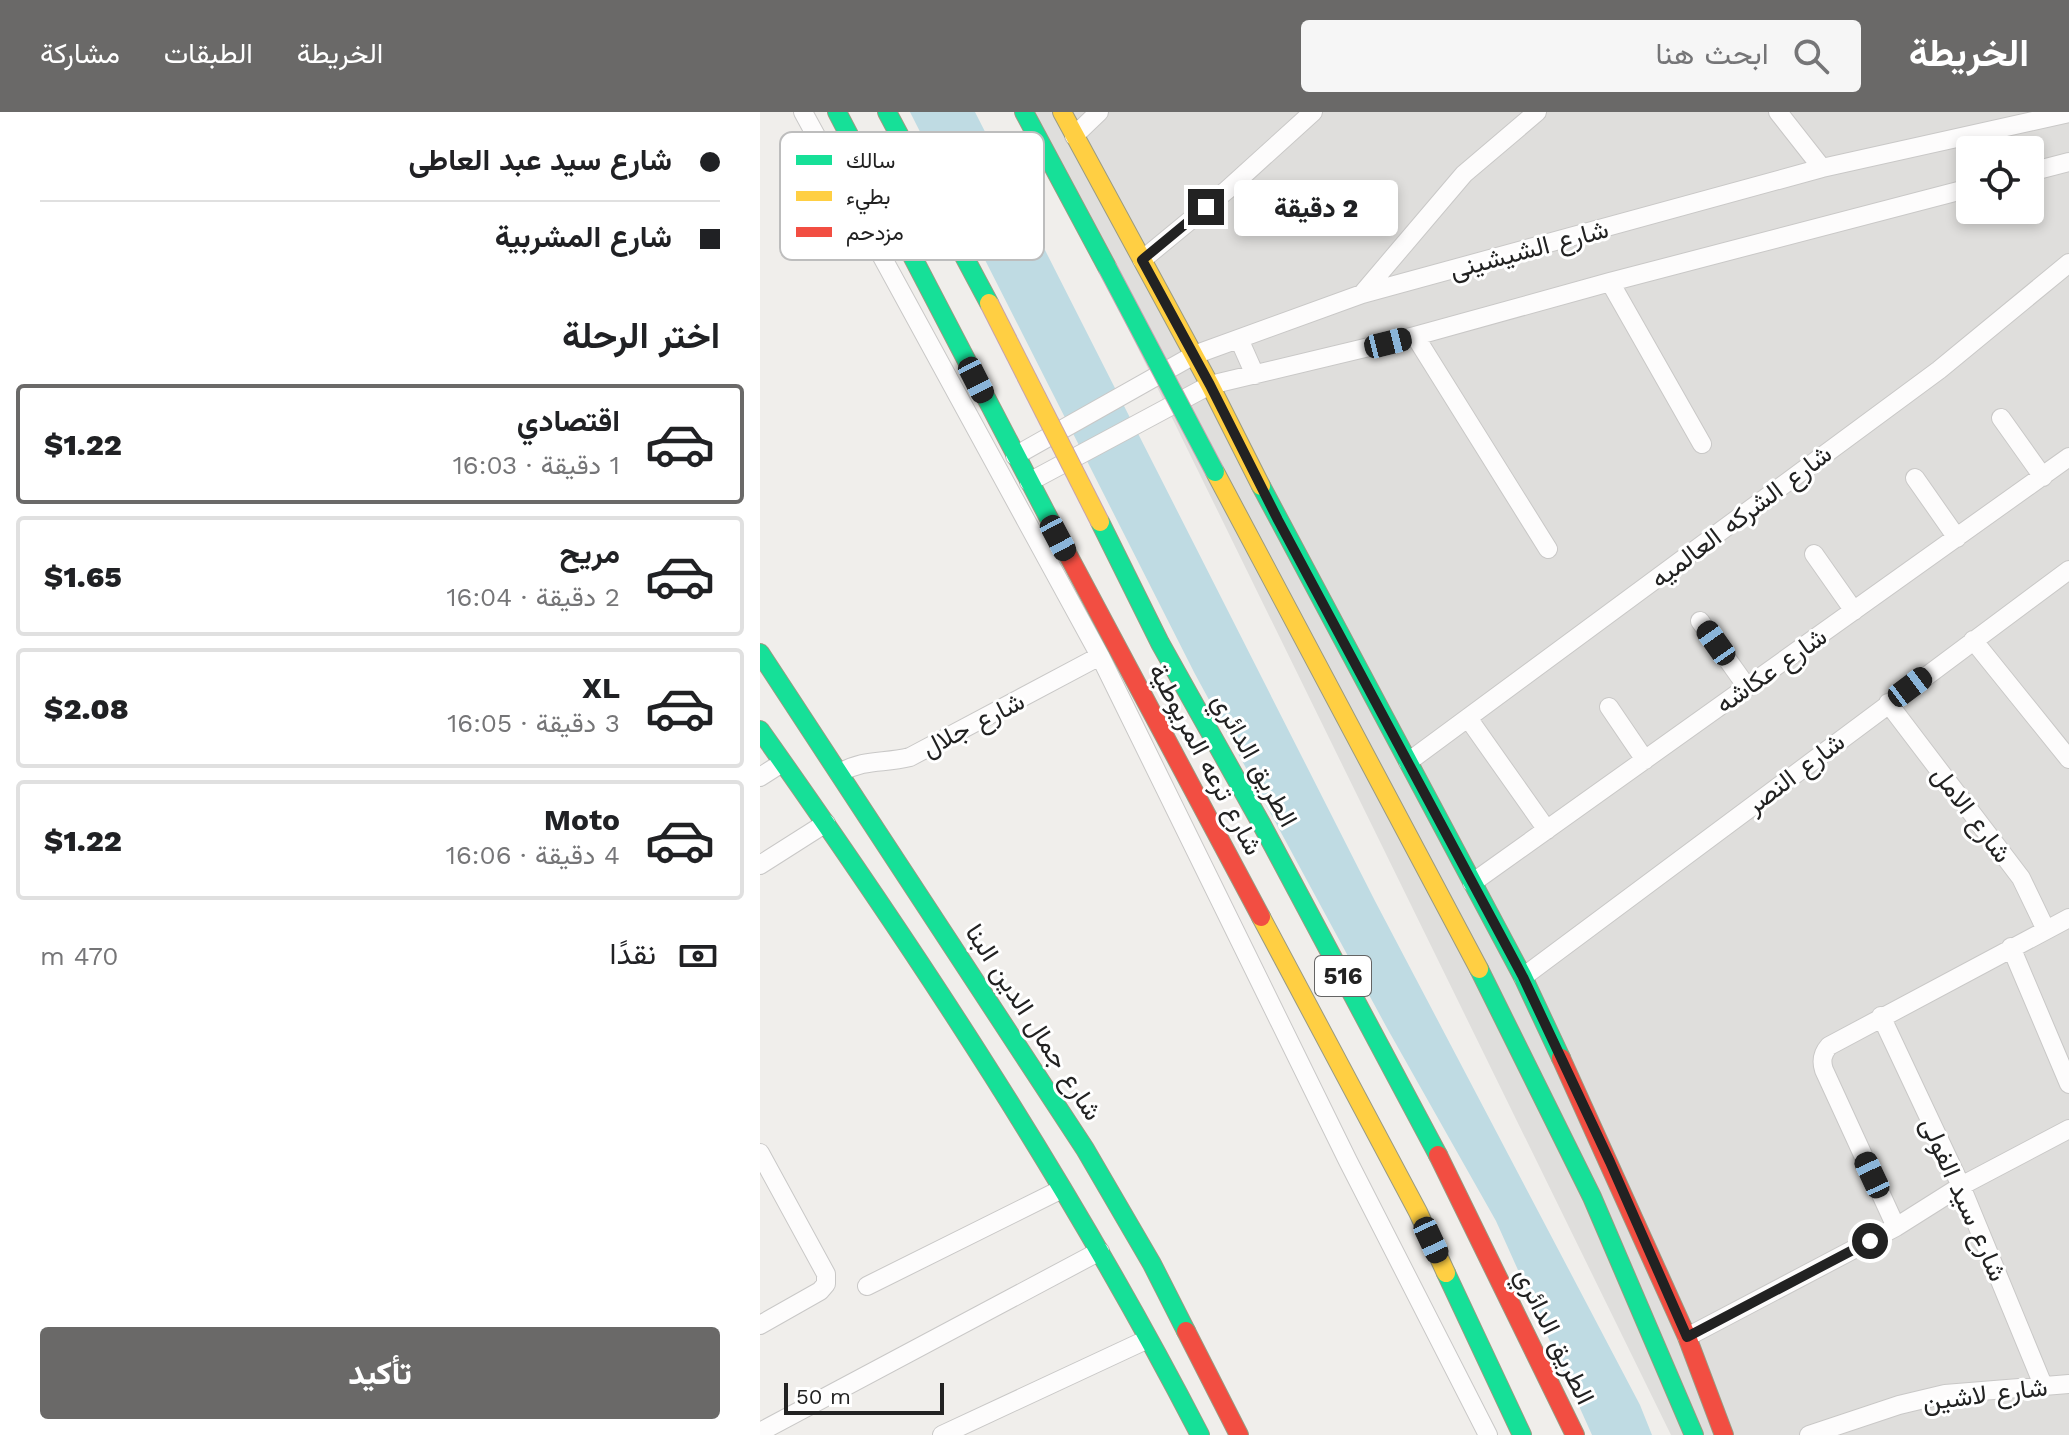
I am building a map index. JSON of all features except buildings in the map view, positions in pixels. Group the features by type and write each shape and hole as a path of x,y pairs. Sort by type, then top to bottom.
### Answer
{"main road":[{"name":"شارع ترعه المريوطية","path":"837,112 848,132"},
{"name":"الطريق الدائري","path":"887,112 898,132"},
{"path":"1024,112 1035,132"},
{"path":"1062,112 1142,260 1202,390 1278,520 1523,977 1610,1162 1687,1337 1724,1435"},
{"path":"1044,150 1494,997 1578,1166 1694,1435"},
{"name":"شارع ترعه المريوطية","path":"917,260 1035,478 1418,1212 1522,1435"},
{"name":"الطريق الدائري","path":"966,260 1160,643 1428,1134 1575,1435"},
{"name":"شارع جمال الدين البنا","path":"760,653 1085,1149 1152,1264 1239,1435"},
{"path":"760,730 964,1029 1100,1251 1200,1435"}],"street":[{"path":"803,112 814,132"},
{"path":"1074,136 1099,112"},
{"path":"1142,260 1227,190 1313,112"},
{"path":"1362,294 1464,174 1537,112"},
{"path":"1778,112 1822,168"},
{"name":"شارع الشيشينى","path":"1021,453 1187,359 1362,294 1822,168 2040,114 2069,113"},
{"path":"2044,168 2069,162"},
{"name":"شارع الشيشينى","path":"1035,478 1202,390 1956,192"},
{"path":"884,260 1100,656 1348,1161 1488,1435"},
{"name":"شارع الشركه العالميه","path":"1408,762 1939,370 2069,263"},
{"path":"1610,282 1702,444"},
{"path":"1415,336 1548,549"},
{"path":"1239,339 1255,375"},
{"path":"2001,418 2043,477"},
{"name":"شارع عكاشه","path":"1472,883 2069,457"},
{"path":"1915,478 1957,538"},
{"path":"1814,554 1854,611"},
{"name":"شارع النصر","path":"1523,977 2069,570"},
{"path":"1700,621 1747,687"},
{"path":"1973,640 2069,759"},
{"name":"شارع جلال","path":"839,773 869,761 910,757 1100,656"},
{"name":"شارع الامل","path":"1888,703 2021,878 2046,930"},
{"path":"1609,707 1645,760"},
{"path":"1468,718 1547,830"},
{"path":"760,777 782,763"},
{"path":"760,865 826,823"},
{"path":"1896,1227 1824,1070 1823,1057 1829,1046 2069,918"},
{"path":"2011,947 2069,1084"},
{"name":"شارع سيد الفولى","path":"1881,1016 1961,1186 2043,1385"},
{"path":"1687,1337 1896,1227 1961,1186 2069,1129"},
{"path":"760,1153 826,1274 826,1284 820,1291 760,1325"},
{"path":"867,1286 1062,1189"},
{"path":"760,1432 1100,1251"},
{"path":"942,1435 1148,1339"},
{"name":"شارع لاشين","path":"1809,1435 1899,1405 1945,1394 2069,1384"}],"shaded area":[{"path":"1022,112 2069,112 2069,1435 1671,1435 1044,157 1044,132 1032,132"}],"water":[{"path":"910,112 975,112 985,132 920,132"},
{"path":"1044,248 1375,901 1640,1405 1652,1435 1592,1435 1496,1221 1387,1028 1195,674 985,260 1044,260"}],"traffic: fast":[{"path":"837,112 847,132"},
{"path":"887,112 898,132"},
{"path":"1024,112 1035,132"},
{"path":"1044,149 1107,267"},
{"path":"914,260 1067,553"},
{"path":"966,260 989,303"},
{"path":"1107,267 1215,472"},
{"path":"1261,486 1523,977 1561,1058"},
{"path":"1100,522 1160,643 1262,825 1438,1155"},
{"path":"760,653 1085,1149 1152,1264 1186,1331"},
{"path":"760,730 936,988 1047,1163 1200,1435"},
{"path":"1479,969 1592,1197 1694,1435"},
{"path":"1446,1273 1522,1435"}],"traffic: slow":[{"path":"1062,112 1210,385 1261,486"},
{"path":"989,303 1100,522"},
{"path":"1215,472 1479,969"},
{"path":"1261,917 1418,1212 1446,1273"}],"traffic: jam":[{"path":"1067,553 1261,917"},
{"path":"1561,1058 1687,1337 1724,1435"},
{"path":"1438,1155 1575,1435"},
{"path":"1186,1331 1239,1435"}],"route":[{"path":"1206,207 1142,260 1523,977 1610,1162 1687,1337 1870,1241"}]}
